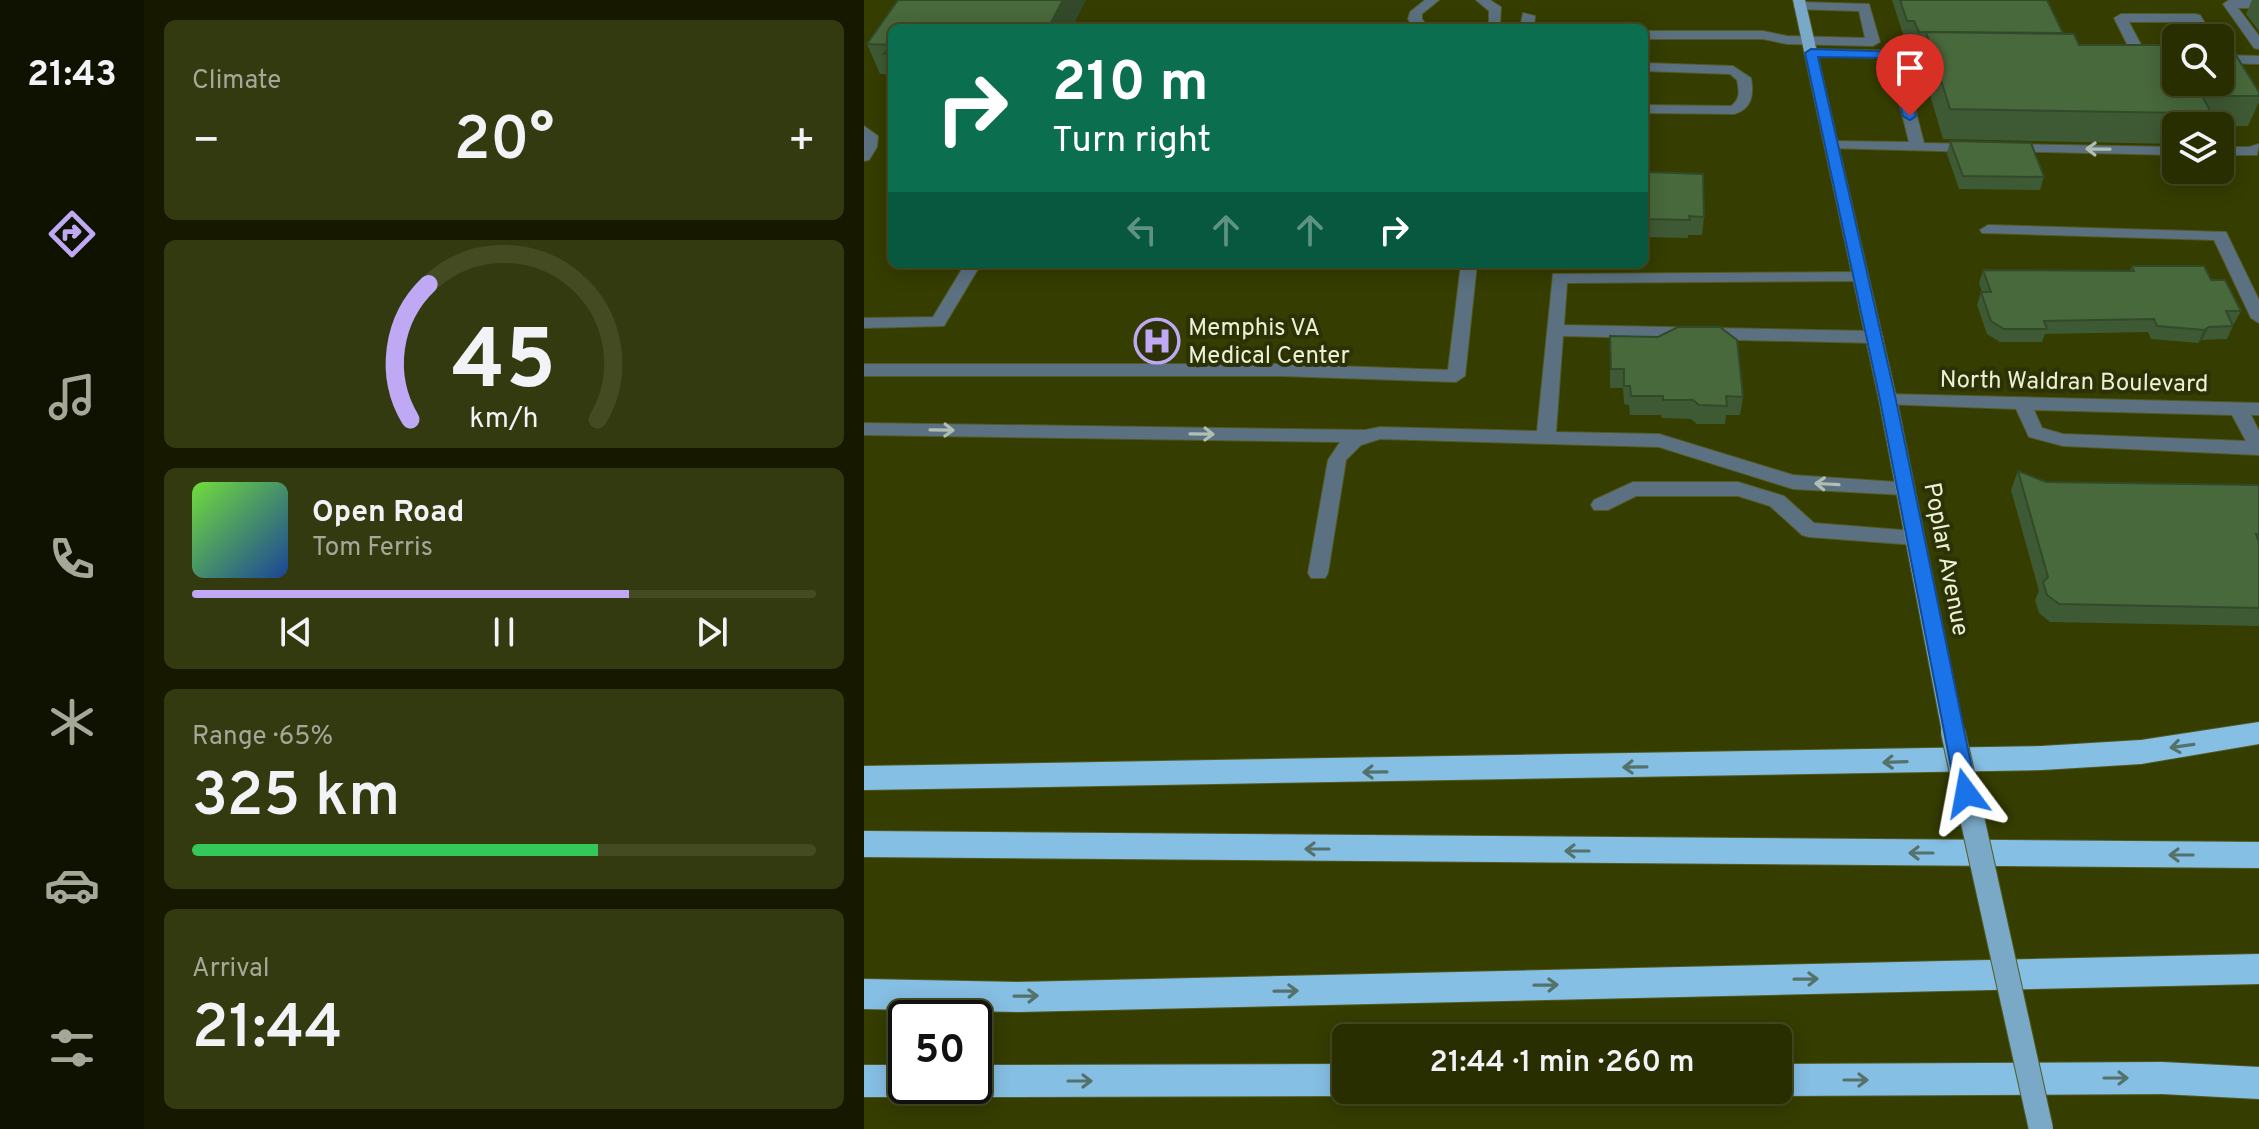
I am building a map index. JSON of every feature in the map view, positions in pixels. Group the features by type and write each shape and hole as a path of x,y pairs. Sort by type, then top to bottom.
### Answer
{"highway":[{"path":"864,778 959,779 2027,759 2141,752 2259,733"},
{"path":"864,844 2259,855"},
{"path":"864,994 1018,997 2259,969"},
{"path":"1792,1080 2162,1078 2259,1083"},
{"path":"992,1081 1332,1080"},
{"path":"864,1081 888,1081"}],"main road":[{"name":"Poplar Avenue","path":"1800,3 1888,400 1953,732 2041,1129"}],"street":[{"path":"1418,24 1416,12 1433,0"},
{"path":"1482,0 1496,10 1494,24"},
{"path":"2259,2 2229,4 2259,45"},
{"path":"1800,3 1864,7 1873,42 1809,47"},
{"path":"2125,58 2147,58 2121,18 2195,18 2199,24"},
{"path":"1648,35 1763,35 1809,47 1894,54 1968,55"},
{"path":"1648,44 1766,45 1787,40"},
{"path":"1894,54 1918,147"},
{"path":"2234,59 2259,60"},
{"path":"1648,67 1733,70 1744,78 1746,94 1745,102 1734,110 1648,109"},
{"path":"864,130 871,136 867,152"},
{"path":"1831,145 2162,151"},
{"path":"2234,151 2252,152 2259,148"},
{"path":"1988,230 2220,235 2259,318"},
{"path":"864,323 938,322 971,268"},
{"path":"864,370 1281,370 1456,376 1469,268"},
{"path":"1546,438 1559,278 1860,277"},
{"path":"1554,330 1874,337"},
{"name":"North Waldran Boulevard","path":"1888,400 2259,409"},
{"path":"2022,403 2035,432 2063,440 2259,448"},
{"path":"2238,408 2259,448"},
{"path":"864,429 1366,436 1380,433 1659,441 1793,482 1905,488"},
{"path":"1318,573 1337,460 1343,449 1366,436"},
{"path":"1601,505 1633,489 1738,489 1777,501 1809,530 1915,538"}],"building":[{"path":"898,0 1063,0 1050,24 888,24 888,45 867,44"},
{"path":"1900,0 2047,0 2063,33 1919,32 1914,21 1907,21"},
{"path":"1926,32 2074,34 2079,45 2162,45 2162,96 2202,96 2211,112 2162,113 1950,109"},
{"path":"2234,52 2259,92 2259,96 2234,96"},
{"path":"1950,141 2031,143 2044,177 1963,176"},
{"path":"1648,172 1703,174 1704,217 1689,216 1690,220 1648,219"},
{"path":"2132,266 2204,266 2211,280 2225,280 2241,311 2226,311 2233,326 2204,330 2157,326 2154,319 2044,321 2047,329 2004,329 1991,321 1981,292 1991,292 1983,270 2134,271"},
{"path":"1678,327 1720,327 1737,340 1743,397 1726,396 1727,406 1699,405 1693,400 1663,400 1663,396 1631,396 1630,386 1624,386 1624,369 1611,369 1610,336 1658,337"},
{"path":"2018,471 2046,482 2259,485 2259,534 2256,534 2259,542 2259,608 2059,604 2047,595 2043,582 2048,577"}],"place":[{"name":"Memphis VA Medical Center","path":"1157,341"}],"route":[{"path":"1910,116 1894,54 1811,53 1888,400 1966,793"}]}
